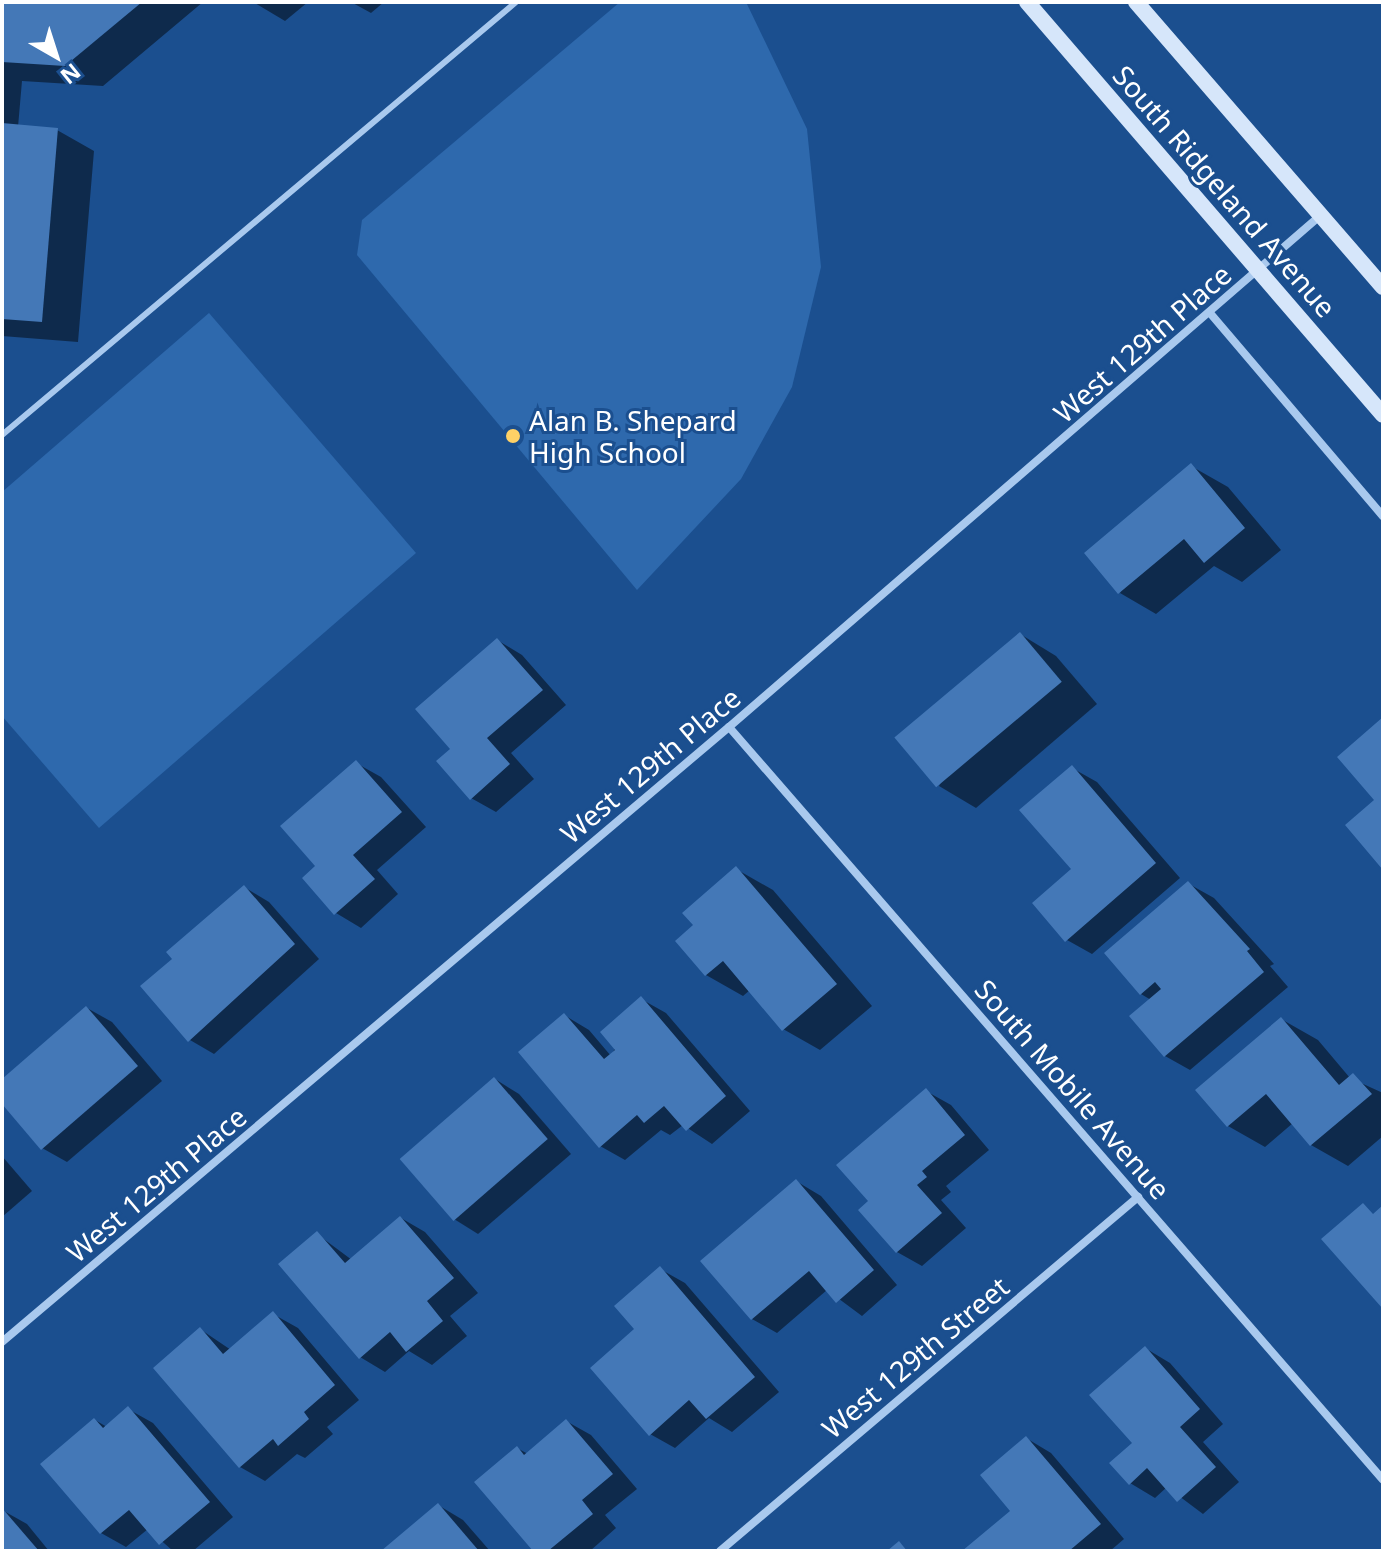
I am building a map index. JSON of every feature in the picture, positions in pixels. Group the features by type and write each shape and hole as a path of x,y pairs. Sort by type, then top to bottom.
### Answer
{"main road":[{"name":"South Ridgeland Avenue","path":"1027,2 1383,415"},
{"name":"South Ridgeland Avenue","path":"1136,2 1383,287"}],"street":[{"name":"West 129th Place","path":"2,1342 729,727 1321,215"},
{"path":"1210,313 1383,516"},
{"name":"South Mobile Avenue","path":"729,727 1383,1480"},
{"name":"West 129th Street","path":"720,1551 1138,1197"}],"lane":[{"path":"2,435 516,2"}],"shaded area":[{"path":"620,2 746,2 807,129 821,267 792,387 741,479 637,590 357,255 362,220"},
{"path":"209,313 416,553 99,828 2,716 2,492"}],"building":[{"path":"2,2 142,2 65,66 2,62"},
{"path":"2,123 58,128 42,322 2,319"},
{"path":"1191,463 1245,528 1204,563 1184,539 1118,594 1084,553"},
{"path":"1020,632 1062,682 936,787 894,737"},
{"path":"497,638 543,690 487,738 510,764 470,800 436,761 450,749 415,709"},
{"path":"1383,717 1383,870 1345,825 1374,800 1337,757"},
{"path":"356,760 402,812 353,855 375,879 334,915 302,878 315,866 280,826"},
{"path":"1072,765 1156,863 1065,942 1032,903 1071,869 1019,810"},
{"path":"736,866 837,984 782,1031 723,961 705,976 675,941 693,925 682,913"},
{"path":"1188,881 1250,949 1247,951 1264,972 1164,1057 1129,1016 1161,989 1155,982 1140,995 1104,953"},
{"path":"244,885 295,944 188,1042 140,986 172,959 166,952"},
{"path":"641,996 726,1096 686,1131 664,1106 644,1123 637,1115 599,1148 518,1052 564,1013 604,1059 615,1050 600,1032"},
{"path":"86,1006 138,1066 41,1150 2,1104 2,1079"},
{"path":"1281,1017 1339,1085 1353,1073 1372,1094 1310,1146 1266,1094 1227,1127 1195,1090"},
{"path":"494,1077 548,1139 453,1221 400,1159"},
{"path":"926,1088 965,1135 922,1171 927,1177 917,1185 942,1213 896,1253 858,1210 868,1201 836,1165"},
{"path":"796,1179 874,1270 836,1303 809,1271 751,1320 700,1261"},
{"path":"1363,1203 1373,1214 1383,1205 1383,1309 1321,1239"},
{"path":"400,1216 454,1278 427,1301 443,1321 406,1352 390,1332 359,1359 278,1264 317,1231 345,1263"},
{"path":"660,1266 755,1377 706,1419 689,1400 649,1436 590,1368 634,1329 614,1306"},
{"path":"273,1311 335,1385 304,1412 309,1419 278,1446 273,1439 239,1468 153,1368 200,1327 223,1354"},
{"path":"1145,1346 1200,1409 1180,1427 1216,1467 1177,1502 1147,1468 1129,1485 1109,1463 1132,1443 1089,1395"},
{"path":"128,1406 210,1502 159,1545 129,1510 100,1534 40,1464 94,1418 103,1428"},
{"path":"566,1419 613,1474 582,1500 593,1514 548,1551 533,1551 474,1482 517,1446 524,1455"},
{"path":"1026,1436 1101,1524 1069,1551 962,1551 1010,1511 980,1475"},
{"path":"438,1503 479,1551 381,1551"},
{"path":"2,1508 39,1551 2,1551"},
{"path":"899,1541 907,1551 887,1551"}],"place":[{"name":"Alan B. Shepard High School","path":"513,436"}]}
